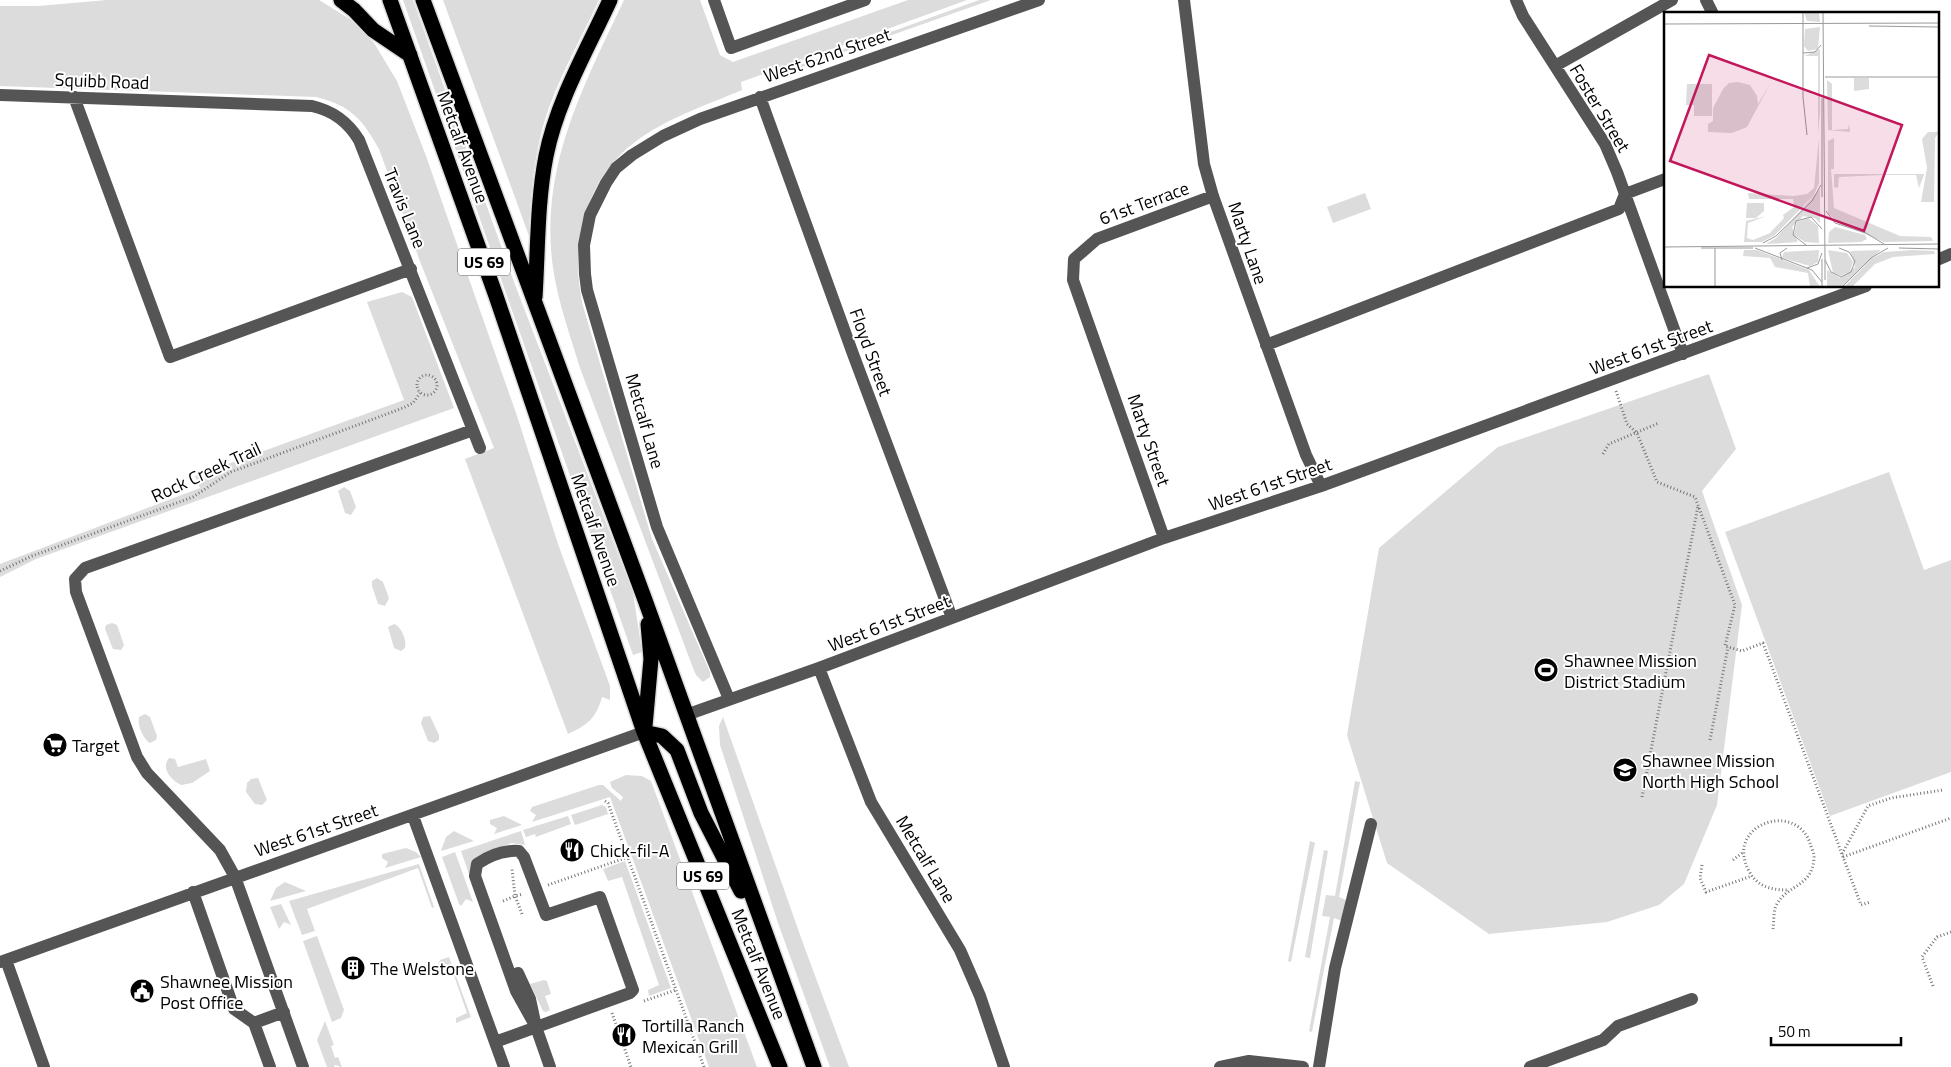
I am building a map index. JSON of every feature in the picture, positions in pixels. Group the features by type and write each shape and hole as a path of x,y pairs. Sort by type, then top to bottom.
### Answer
{"highway":[{"path":"341,0 354,10 373,30 410,56"},
{"name":"Metcalf Avenue","path":"390,0 496,296 644,732 780,1067"},
{"name":"Metcalf Avenue","path":"423,0 645,600 814,1067"},
{"name":"US 69","path":"535,304 540,192 547,154 561,105 610,0"},
{"path":"645,600 651,660 644,732 662,736 677,750 701,813 769,944"}],"street":[{"path":"714,0 731,48 865,0"},
{"name":"West 62nd Street","path":"632,155 700,119 1039,0"},
{"name":"Marty Lane","path":"1184,0 1204,164 1213,196 1306,455 1321,486"},
{"name":"Foster Street","path":"1516,0 1523,16 1605,144 1683,354"},
{"path":"1555,66 1672,0"},
{"path":"1706,0 1712,12"},
{"name":"Squibb Road","path":"0,94 203,102"},
{"path":"74,97 170,357 411,269"},
{"name":"Floyd Street","path":"760,97 853,354 952,618"},
{"name":"Travis Lane","path":"203,102 312,106 341,118 352,128 359,140 411,269 480,448"},
{"name":"Metcalf Lane","path":"632,155 616,168 590,215 584,245 587,290 656,527 729,699"},
{"path":"1266,345 1619,209 1625,194 1664,179"},
{"name":"61st Terrace","path":"1100,353 1073,280 1074,258 1097,239 1213,196"},
{"path":"1938,260 1951,254"},
{"name":"West 61st Street","path":"686,715 818,668 1164,538 1321,486 1683,354 1837,291 1854,288"},
{"name":"Marty Street","path":"1100,353 1164,538"},
{"path":"303,1067 235,877 220,850 147,773 136,757 74,586 77,576 85,568 473,430"},
{"name":"Metcalf Lane","path":"818,668 871,802 960,950 980,996 1004,1067"},
{"name":"West 61st Street","path":"3,961 644,732"},
{"path":"413,816 504,1067"},
{"path":"1319,1067 1335,968 1371,824"},
{"path":"495,1042 536,1027 633,990 600,897 546,915 528,866 519,851 494,854 478,864 475,876 516,991 536,1027 550,1067"},
{"path":"193,892 234,1009 254,1023 270,1067"},
{"path":"3,961 44,1067"},
{"path":"1530,1067 1603,1040 1618,1026 1692,999"},
{"path":"254,1023 284,1012"},
{"path":"1220,1067 1249,1060 1303,1067"}],"path":[{"path":"429,375 435,378 438,384 436,391 427,396 420,393 417,387 420,378 429,375"},
{"path":"1608,394 1616,391 1627,424 1637,432 1657,482 1695,497 1734,604 1725,646 1742,651 1763,643 1861,905 1870,902"},
{"name":"Rock Creek Trail","path":"0,571 32,556 193,497 231,472 404,408 413,403 420,393"},
{"path":"1603,454 1609,444 1659,423"},
{"path":"1642,797 1698,506"},
{"path":"1710,740 1728,647"},
{"path":"1842,856 1868,806 1891,798 1943,790"},
{"path":"605,801 608,803 704,1067"},
{"path":"1842,856 1951,818"},
{"path":"1770,821 1787,821 1800,826 1809,839 1814,856 1810,873 1801,885 1788,890 1776,890 1761,885 1752,876 1742,856 1743,852 1745,841 1754,829 1770,821"},
{"path":"1733,860 1743,852"},
{"path":"543,886 628,857"},
{"path":"1702,865 1700,878 1706,892 1752,876"},
{"path":"1773,929 1776,907 1788,890"},
{"path":"522,914 516,896 523,894"},
{"path":"1932,986 1922,957 1937,937 1951,932"},
{"path":"639,1002 676,990"},
{"path":"620,1009 611,1012 630,1067"}],"shaded area":[{"path":"107,0 319,0 350,19 374,43 397,81 426,156 517,416 558,544 610,686 610,700 602,697 594,716 580,728 568,734 465,459 494,448 421,264 379,149 373,138 354,114 337,104 316,97 0,86 0,6 38,6"},
{"path":"403,0 413,0 514,282 633,593 642,652 633,655"},
{"path":"443,0 599,0 559,82 546,117 538,146 534,172 529,236"},
{"path":"624,0 700,0 720,55 733,62 908,0 967,0 741,82 742,90 668,122 647,134 627,149 610,167 596,189 585,216 580,238 578,261 583,306 652,539 710,672 710,677 703,682 696,675 693,668 580,368 561,306 553,268 550,231 552,196 559,162 568,129 580,97"},
{"path":"979,0 991,0 776,76 775,74"},
{"path":"1365,193 1371,209 1333,223 1327,207"},
{"path":"402,292 412,297 454,408 36,559 0,577 0,564 200,488 195,476 404,400 367,302"},
{"name":"Shawnee Mission District Stadium","path":"1709,374 1736,449 1702,491 1742,605 1717,805 1684,884 1659,905 1607,922 1489,934 1387,863 1347,735 1379,548 1498,447"},
{"path":"1889,472 1924,570 1951,560 1951,772 1830,816 1725,532"},
{"path":"344,487 350,491 356,507 351,515 345,513 338,491"},
{"path":"377,578 383,582 389,598 385,606 378,604 372,586 372,581"},
{"path":"112,623 117,625 124,645 121,650 113,649 105,629 106,625"},
{"path":"394,624 399,627 404,637 405,648 401,651 394,648 388,627"},
{"path":"145,714 150,717 157,736 156,740 150,743 143,735 139,723 139,717"},
{"path":"430,716 439,735 439,740 434,743 428,741 421,723 423,717"},
{"path":"723,717 849,1067 830,1067 778,923 720,745 719,726"},
{"path":"169,758 175,759 178,767 206,759 210,771 192,783 181,785 166,770"},
{"path":"626,775 642,776 651,781 757,1067 709,1067 610,797 532,822 536,815 530,811 532,807 599,785 603,785 621,801 623,797 612,788 610,782"},
{"path":"258,778 267,800 262,805 255,804 246,792 247,783 251,779"},
{"path":"1355,781 1360,782 1339,897 1346,900 1342,921 1334,918 1312,1032 1309,1031 1330,917 1322,916 1326,895 1335,896"},
{"path":"602,805 606,807 608,814 575,825 571,815"},
{"path":"504,816 522,825 494,834 497,828 490,824 490,820"},
{"path":"568,816 571,824 536,837 535,834 526,837 523,830"},
{"path":"454,831 474,841 441,851 446,837"},
{"path":"521,831 525,845 512,843 480,855 480,906 461,851"},
{"path":"1310,841 1315,843 1291,962 1288,961"},
{"path":"406,848 416,852 421,857 385,868 388,862 382,858 382,854"},
{"path":"1324,850 1328,851 1310,958 1305,957"},
{"path":"455,852 473,902 466,899 461,906 442,857"},
{"path":"625,861 671,988 649,996 648,990 659,985 622,877 608,881 603,869"},
{"path":"419,864 434,907 432,908 418,868 307,909 315,931 302,935 289,901"},
{"path":"285,882 306,891 270,901 276,888"},
{"path":"281,904 291,925 284,922 279,929 270,907"},
{"path":"317,936 344,1010 341,1018 332,1022 303,941"},
{"path":"449,957 471,1017 456,1023 456,1018 467,1013 451,967 439,971 436,968 440,960"},
{"path":"544,980 547,981 551,994 545,996 550,1010 546,1012 543,1011 530,984"},
{"path":"325,1021 334,1045 331,1046 335,1058 338,1057 342,1067 335,1065 334,1067 327,1067 317,1040"}],"place":[{"name":"Shawnee Mission District Stadium","path":"1546,670"},
{"name":"Target","path":"55,745"},
{"name":"Shawnee Mission North High School","path":"1625,770"},
{"name":"Chick-fil-A","path":"572,850"},
{"name":"The Welstone","path":"353,968"},
{"name":"Shawnee Mission Post Office","path":"142,991"},
{"name":"Tortilla Ranch Mexican Grill","path":"624,1035"}]}
